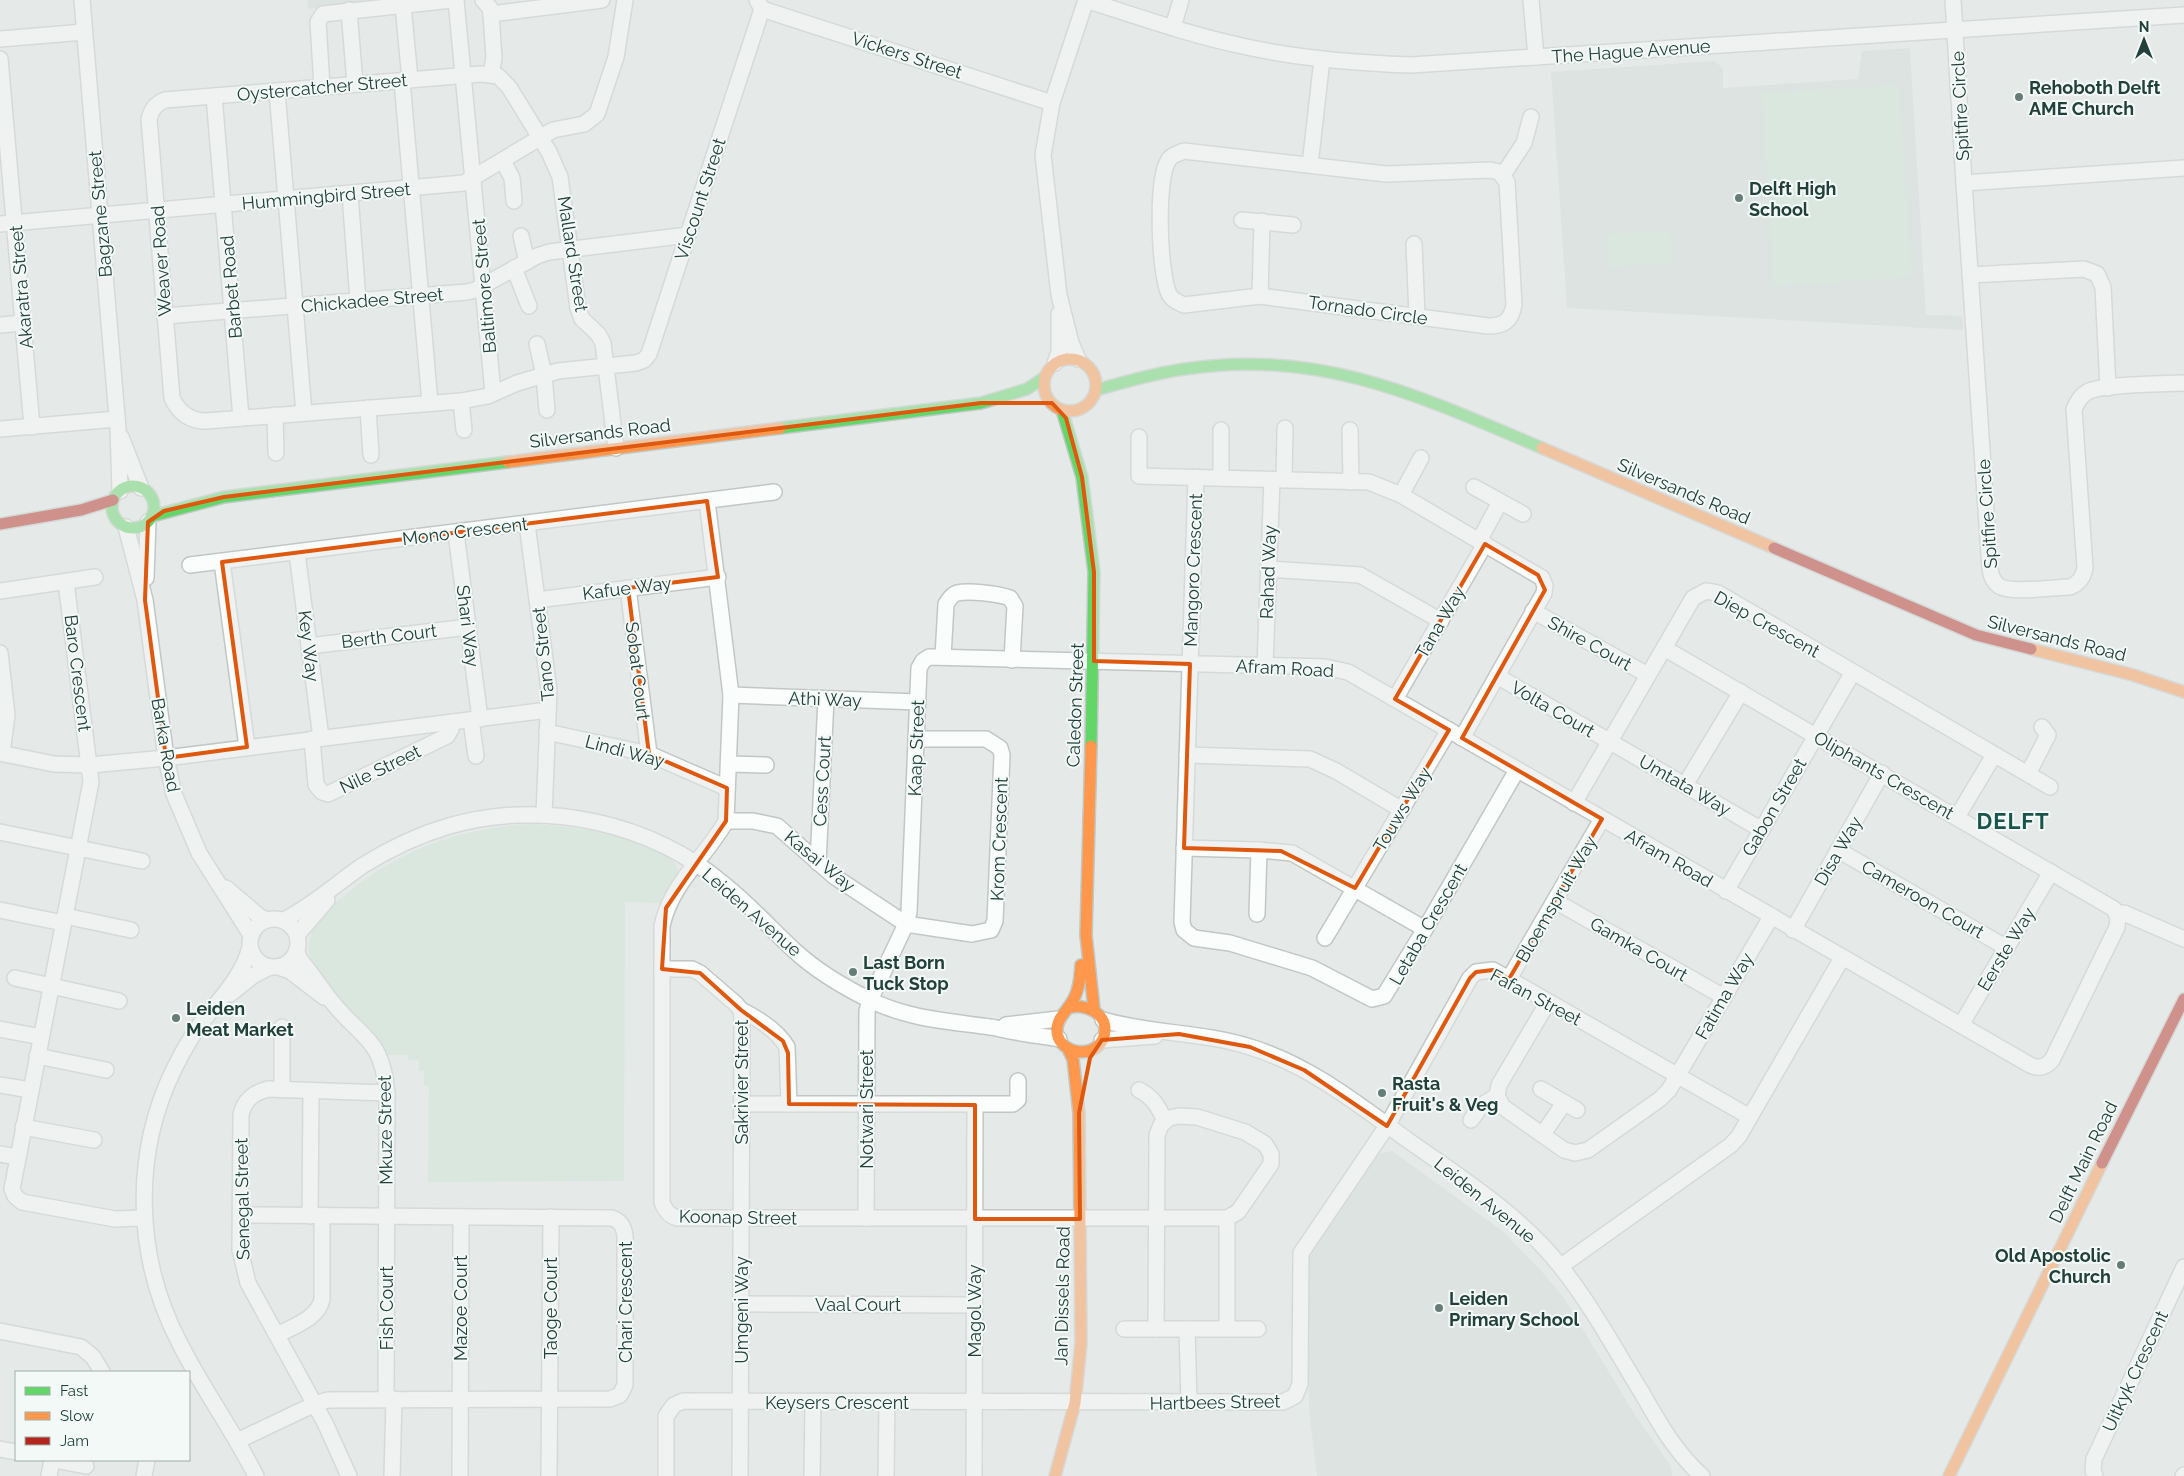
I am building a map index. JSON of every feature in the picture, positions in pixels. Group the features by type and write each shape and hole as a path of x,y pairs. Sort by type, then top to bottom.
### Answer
{"street":[{"name":"Bagzane Street","path":"82,0 117,424 117,495"},
{"path":"322,87 318,22 322,15 328,12 452,0"},
{"name":"Baltimore Street","path":"456,0 493,393"},
{"path":"483,0 490,8 492,14 494,58 491,74"},
{"path":"492,14 602,0"},
{"name":"Hummingbird Street","path":"0,224 454,185 474,178 553,130 588,122 599,111 617,53 625,0"},
{"path":"1086,0 1052,103 1043,155 1059,295 1059,346 1055,363 1045,377 1044,387 1046,396 1062,410 1075,411 1087,405"},
{"name":"The Hague Avenue","path":"1086,0 1172,27 1246,47 1322,59 1411,65 2184,15"},
{"path":"1172,27 1181,0"},
{"path":"1531,0 1536,57"},
{"name":"Spitfire Circle","path":"1953,0 1990,569 1993,580 2000,587 2010,590 2070,586 2077,583 2083,577 2085,568 2074,409 2080,398 2090,391 2108,388 2184,383"},
{"name":"Vickers Street","path":"759,4 1052,103"},
{"name":"Viscount Street","path":"183,414 200,421 461,401 493,393 558,371 636,363 644,360 649,354 688,235 759,4"},
{"path":"403,5 412,189 430,402"},
{"path":"349,10 355,84"},
{"path":"0,39 84,32"},
{"name":"Akaratra Street","path":"0,59 3,122 16,223 32,427"},
{"path":"1310,165 1322,59"},
{"name":"Oystercatcher Street","path":"155,106 165,100 491,74"},
{"name":"Mallard Street","path":"491,74 498,76 509,87 560,177 578,308 582,318 600,337 606,366 616,448"},
{"path":"277,91 304,413"},
{"name":"Barbet Road","path":"214,96 234,311 241,418"},
{"name":"Weaver Road","path":"155,106 149,119 172,398 183,414"},
{"path":"1504,175 1527,136 1531,117"},
{"name":"Tornado Circle","path":"1184,151 1310,165 1386,174 1490,170 1504,175 1507,182 1509,200 1514,305 1512,314 1507,322 1497,326 1488,326 1260,296 1184,305 1175,302 1169,295 1165,282 1160,233 1162,185 1168,161 1172,156 1184,151"},
{"path":"503,161 512,178 514,201"},
{"name":"Spitfire Circle","path":"1964,183 2184,168"},
{"path":"350,194 358,300"},
{"path":"1242,220 1293,225"},
{"path":"1260,296 1262,221"},
{"name":"Chickadee Street","path":"165,316 467,292 550,252 688,235"},
{"path":"521,236 521,265 529,306"},
{"path":"1414,244 1417,316"},
{"path":"1970,275 2084,269 2098,274 2102,287 2108,388"},
{"path":"1059,295 1071,343 1096,378 1096,390 1087,405 1083,423"},
{"path":"0,325 23,323"},
{"path":"537,344 544,375 547,410"},
{"path":"1055,363 1070,358 1084,363"},
{"name":"Silversands Road","path":"1084,363 1094,370 1108,372 1162,373"},
{"name":"Silversands Road","path":"1096,390 1162,373 1206,366 1263,365 1333,372 1378,382 1428,400 1487,425 1976,636 2133,675 2184,692"},
{"name":"Silversands Road","path":"980,403 1027,389 1045,377"},
{"path":"461,401 464,430"},
{"name":"Silversands Road","path":"181,496 224,497 980,403 1021,404"},
{"path":"1038,403 1052,403"},
{"path":"368,408 371,455"},
{"name":"Caledon Street","path":"1062,410 1082,477"},
{"path":"275,415 276,453"},
{"name":"Bagzane Street","path":"117,424 144,490"},
{"path":"0,429 117,424"},
{"path":"1278,480 1285,428"},
{"name":"Mangoro Crescent","path":"1221,430 1221,478"},
{"path":"1350,430 1351,482"},
{"name":"Caledon Street","path":"1070,1007 1075,997 1079,980 1086,935 1094,661 1094,572 1082,477 1082,436"},
{"name":"Mangoro Crescent","path":"1139,437 1139,476 1369,482 1401,495 1542,578 1545,590 1496,676 1455,734"},
{"path":"1401,495 1421,458"},
{"name":"Mangoro Crescent","path":"1190,664 1196,477"},
{"name":"Rahad Way","path":"1265,665 1268,569 1278,480"},
{"path":"27,521 81,510 117,495 130,486 162,496"},
{"path":"1474,488 1523,514"},
{"path":"103,519 138,528 150,519 154,503 144,490"},
{"name":"Mono Crescent","path":"190,565 774,492"},
{"path":"117,495 112,511 121,524"},
{"name":"Silversands Road","path":"150,519 224,497"},
{"path":"695,863 719,834 726,820 729,764 731,695 708,501"},
{"path":"1482,542 1500,502"},
{"path":"0,524 89,519"},
{"name":"Barka Road","path":"145,600 150,519"},
{"name":"Barka Road","path":"121,524 145,600 166,758 174,794 199,853 218,880 266,920"},
{"name":"Tano Street","path":"527,524 549,690 544,815"},
{"name":"Shari Way","path":"456,533 468,627 476,719"},
{"name":"Tana Way","path":"1396,700 1441,621 1482,542"},
{"name":"Key Way","path":"297,553 309,646 316,739"},
{"path":"222,562 247,747"},
{"path":"1268,569 1360,575 1441,621"},
{"path":"0,592 95,577"},
{"name":"Kafue Way","path":"537,600 718,577"},
{"name":"Baro Crescent","path":"66,582 91,782 12,1189 15,1196 22,1202 115,1219 144,1218"},
{"name":"Sobat Court","path":"628,588 649,754"},
{"name":"Diep Crescent","path":"1574,803 1693,598 1701,593 1712,592 1718,593 2050,787"},
{"path":"943,657 946,604 950,597 958,593 1001,595 1010,598 1015,606 1012,660"},
{"name":"Shire Court","path":"1533,611 1648,675"},
{"name":"Berth Court","path":"309,646 468,627"},
{"name":"Oliphants Crescent","path":"1664,648 2110,905 2117,914"},
{"path":"0,653 8,714 1,753"},
{"name":"Kaap Street","path":"870,1000 906,924 909,912 919,668 923,661 929,658 943,657 1094,661"},
{"name":"Afram Road","path":"1094,661 1265,665 1336,669 1348,672 1842,958"},
{"name":"Letaba Crescent","path":"1190,664 1182,922 1184,930 1190,937 1230,943 1312,968 1372,999 1380,999 1388,993 1517,770"},
{"name":"Gabon Street","path":"1726,891 1854,672"},
{"name":"Volta Court","path":"1496,676 1609,742"},
{"path":"1685,785 1741,692"},
{"name":"Athi Way","path":"731,695 918,702"},
{"name":"Cess Court","path":"818,863 826,699"},
{"name":"Nile Street","path":"1,753 54,764 90,765 166,758 548,710"},
{"path":"476,719 476,756"},
{"name":"Nile Street","path":"316,739 316,785 322,792 328,794 446,736 451,729 452,722"},
{"path":"2028,774 2048,735 2042,727"},
{"name":"Lindi Way","path":"547,732 649,754 728,788"},
{"name":"Touws Way","path":"1326,938 1402,810 1455,734"},
{"name":"Krom Crescent","path":"906,924 978,933 991,930 995,921 1002,755 1000,748 986,740 916,739"},
{"name":"Umtata Way","path":"1609,742 1762,830"},
{"path":"1957,816 1994,754"},
{"path":"1187,755 1310,759 1336,771 1402,810"},
{"path":"729,764 766,765"},
{"name":"Disa Way","path":"1793,930 1882,773"},
{"name":"Leiden Avenue","path":"284,920 382,854 404,843 449,826 496,816 544,815 590,820 627,830 655,841 695,863 726,886 797,953 834,981 870,1000 902,1013 939,1021 992,1027 1063,1044"},
{"name":"Bloemspruit Way","path":"1509,979 1602,819"},
{"name":"Kasai Way","path":"726,820 753,820 777,826 818,863 906,924"},
{"path":"0,832 142,861"},
{"path":"1184,848 1292,853 1425,929"},
{"path":"1257,914 1259,850"},
{"name":"Cameroon Court","path":"1838,850 2006,948"},
{"name":"Koonap Street","path":"695,863 666,908 662,926 662,1202 667,1212 677,1218 1157,1219"},
{"name":"Eerste Way","path":"1961,1025 2051,872"},
{"name":"Barka Road","path":"218,880 222,891 250,941"},
{"name":"Leiden Avenue","path":"297,942 342,881"},
{"name":"Gamka Court","path":"1555,900 1724,997"},
{"path":"0,910 131,930"},
{"path":"1560,1266 1731,1145 1739,1136 1842,958 2030,1065 2039,1067 2048,1064 2052,1060 2117,928 2117,914 2124,913 2184,939"},
{"name":"Fatima Way","path":"1498,1096 1503,1106 1564,1150 1575,1153 1588,1150 1660,1099 1669,1090 1770,917"},
{"path":"216,1004 254,975 290,960 297,942 294,929 284,920 266,920 256,926 250,941 247,957 239,973 216,1004 186,1046 164,1092 148,1150 144,1192 144,1218 150,1261 159,1296 170,1324 256,1476"},
{"name":"Caledon Street","path":"1086,935 1098,1014"},
{"path":"250,941 257,960 274,967"},
{"name":"Mkuze Street","path":"297,942 298,956 302,962 333,1003 366,1036 376,1049 385,1072 387,1093 386,1216"},
{"name":"Mkuze Street","path":"274,967 290,971 333,1003"},
{"name":"Sakrivier Street","path":"662,969 692,969 700,973 741,1010 741,1218"},
{"name":"Fafan Street","path":"1387,1126 1470,978 1476,972 1493,970 1750,1117"},
{"path":"15,978 119,1001"},
{"name":"Delft Main Road","path":"1949,1476 2184,999"},
{"name":"Notwari Street","path":"866,1218 866,1022 870,1000"},
{"path":"1471,1120 1482,1105 1498,1096 1499,1085 1548,1002"},
{"path":"1089,1066 1104,1034 1098,1014 1086,1005 1070,1007 1058,1019 1056,1026 1063,1044 1085,1052 1098,1045"},
{"path":"741,1010 759,1021 787,1046 789,1104"},
{"name":"Leiden Avenue","path":"1098,1014 1179,1034 1215,1038 1250,1046 1278,1057 1331,1086 1515,1219 1560,1266 1603,1329 1662,1428 1693,1473"},
{"name":"Leiden Avenue","path":"992,1027 1058,1019"},
{"path":"282,1027 282,1090"},
{"path":"0,1029 41,1037"},
{"name":"Leiden Avenue","path":"1098,1045 1179,1034"},
{"name":"Jan Dissels Road","path":"1055,1476 1075,1404 1081,1343 1079,1114 1073,1059 1063,1044"},
{"path":"37,1056 106,1070"},
{"path":"742,1104 975,1105 1016,1103 1018,1100 1018,1081"},
{"name":"Jan Dissels Road","path":"1079,1114 1087,1083"},
{"path":"0,1085 30,1090"},
{"name":"Senegal Street","path":"349,1476 315,1404 248,1283 240,1250 242,1109 248,1099 254,1094 268,1089 387,1093"},
{"path":"1541,1089 1571,1106 1543,1134"},
{"path":"1139,1090 1149,1095 1157,1103 1165,1121"},
{"path":"277,1335 314,1314 320,1308 322,1299 316,1216 311,1091"},
{"name":"Magol Way","path":"974,1476 975,1105"},
{"path":"1156,1329 1157,1135 1165,1121 1174,1116 1197,1117 1245,1132 1265,1144 1271,1159 1268,1170 1238,1212 1227,1218 1157,1219"},
{"name":"Hartbees Street","path":"1075,1404 1283,1402 1297,1393 1300,1384 1301,1253 1387,1126"},
{"path":"23,1127 94,1140"},
{"path":"0,1154 17,1157"},
{"name":"Chari Crescent","path":"237,1441 315,1404 336,1399 614,1398 620,1395 624,1389 626,1236 622,1224 612,1218 241,1215"},
{"name":"Fish Court","path":"386,1216 392,1476"},
{"name":"Mazoe Court","path":"460,1476 461,1217"},
{"name":"Taoge Court","path":"550,1476 551,1218"},
{"name":"Umgeni Way","path":"740,1476 741,1218"},
{"path":"1227,1218 1227,1329"},
{"name":"Uitkyk Crescent","path":"2095,1476 2093,1470 2094,1459 2184,1267"},
{"name":"Vaal Court","path":"741,1304 974,1305"},
{"path":"1124,1329 1258,1329"},
{"path":"1187,1329 1189,1403"},
{"path":"0,1331 81,1347 93,1357 101,1371"},
{"name":"Keysers Crescent","path":"666,1476 666,1416 674,1405 683,1402 1075,1404"},
{"path":"812,1476 813,1402"},
{"path":"886,1402 886,1476"},
{"path":"0,1449 15,1452"},
{"path":"49,1476 53,1461"},
{"path":"58,1461 86,1466"},
{"path":"144,1476 147,1461"}],"highlighted area":[{"path":"981,403 1052,403 1066,418 1082,477 1094,572 1094,661 1190,664 1184,848 1281,851 1355,888 1449,730 1395,699 1485,544 1538,575 1545,590 1462,738 1602,819 1509,979 1493,970 1476,972 1470,978 1387,1126 1304,1070 1250,1047 1179,1034 1102,1040 1090,1058 1079,1113 1080,1219 975,1219 975,1105 789,1104 788,1053 783,1041 741,1010 700,973 662,969 666,908 726,821 727,788 649,754 628,588 718,577 707,501 222,562 247,747 166,758 145,600 148,522 164,511 224,497"}],"shaded area":[{"path":"307,0 379,0 308,9"},
{"name":"Delft High School","path":"1910,48 1926,315 1962,316 1963,330 1567,308 1551,72 1715,61 1723,69 1723,88 1858,79 1862,51"},
{"name":"Leiden Primary School","path":"1392,1151 1504,1232 1543,1273 1564,1298 1635,1415 1671,1466 1672,1476 1317,1476 1309,1410 1308,1261 1314,1244 1380,1153"}],"green space":[{"path":"1899,85 1911,277 1774,286 1762,93"},
{"path":"1669,230 1672,263 1608,267 1606,235"},
{"path":"530,824 589,830 639,842 659,850 673,861 679,874 664,903 625,902 624,1181 428,1182 429,1086 424,1085 424,1071 419,1071 419,1060 408,1060 408,1055 385,1055 320,977 312,964 308,949 313,925 336,902 360,883 385,866 411,852 438,841 467,833 498,827"}],"traffic: fast":[{"path":"1096,390 1151,375 1185,369 1234,364 1281,365 1326,371 1412,395 1542,448"},
{"path":"780,428 981,403 1027,389 1045,377"},
{"path":"1062,410 1082,477 1094,572 1091,746"},
{"path":"152,516 224,497 508,462"},
{"path":"129,486 137,486 148,492 154,507 148,522 137,528 129,528 118,522 112,511 112,503 118,492 129,486"}],"traffic: slow":[{"path":"1065,359 1075,359 1089,366 1096,380 1096,385 1096,390 1089,404 1075,411 1065,411 1055,407 1048,400 1044,390 1044,380 1048,370 1055,363 1065,359"},
{"path":"508,462 780,428"},
{"path":"1542,448 1774,548"},
{"path":"2031,649 2133,675 2184,692"},
{"path":"1091,746 1086,935 1094,1009"},
{"path":"1070,1007 1091,1010 1102,1018 1105,1031 1103,1039 1098,1046 1084,1052 1076,1051 1068,1048 1058,1037 1057,1028 1059,1021 1076,993 1080,980 1081,965"},
{"path":"1055,1476 1075,1403 1081,1343 1079,1113 1073,1059 1068,1049"},
{"path":"1949,1476 2102,1163"}],"traffic: jam":[{"path":"0,524 81,510 113,500"},
{"path":"1774,548 1976,635 2031,649"},
{"path":"2102,1163 2184,999"}],"place":[{"name":"Rehoboth Delft AME Church","path":"2019,97"},
{"name":"Delft High School","path":"1739,198"},
{"name":"Last Born Tuck Stop","path":"853,972"},
{"name":"Leiden Meat Market","path":"176,1018"},
{"name":"Rasta Fruit's & Veg","path":"1382,1093"},
{"name":"Old Apostolic Church","path":"2121,1265"},
{"name":"Leiden Primary School","path":"1439,1308"}],"district":[{"name":"DELFT","path":"2013,821"}]}
